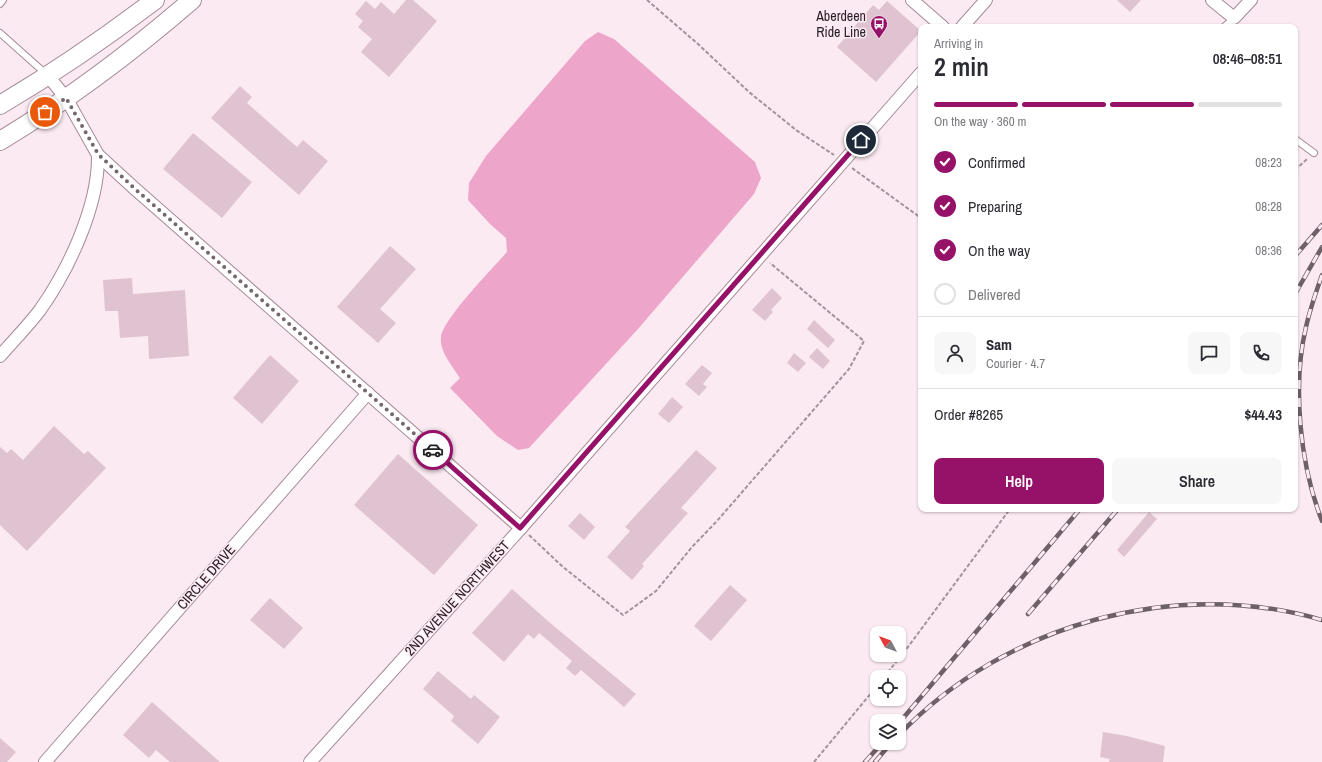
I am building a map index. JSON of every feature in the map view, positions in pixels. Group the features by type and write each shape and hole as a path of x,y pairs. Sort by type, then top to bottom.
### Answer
{"main road":[{"path":"0,105 48,76 117,29 155,0"},
{"path":"0,141 66,98 118,61 192,0"}],"street":[{"path":"912,0 940,24"},
{"path":"965,24 986,0"},
{"path":"1212,0 1234,18 1251,0"},
{"path":"48,76 66,98 98,154 140,194 520,528"},
{"name":"2ND AVENUE NORTHWEST","path":"310,762 520,528 918,76"},
{"path":"0,356 39,311 56,284 84,225 90,207 98,172 98,154"},
{"name":"CIRCLE DRIVE","path":"45,762 368,393"}],"lane":[{"path":"0,4 3,0"},
{"path":"1227,24 1234,18"},
{"path":"0,33 48,76"},
{"path":"1298,141 1314,153"}],"path":[{"path":"647,0 698,44 749,92 796,130 918,216"},
{"path":"520,528 563,567 623,615 656,591 692,547 717,521 849,369 864,341 760,254"},
{"path":"890,670 1008,512"},
{"path":"814,762 870,694"}],"shaded area":[{"path":"598,32 614,39 755,162 761,178 754,194 638,329 529,448 518,450 497,436 450,388 460,378 447,359 442,348 441,337 450,318 507,252 506,238 490,224 468,200 469,183 486,156 585,41"}],"building":[{"path":"406,0 413,0 437,21 389,77 361,52 372,39 358,27 363,21 355,14 366,1 375,9 381,2 394,14"},
{"path":"1117,0 1141,0 1130,12"},
{"name":"Aberdeen Ride Line","path":"887,1 918,28 918,34 876,82 837,47 873,5 879,10"},
{"path":"240,86 252,97 247,103 297,147 303,140 328,161 299,195 211,118"},
{"path":"193,133 252,182 222,218 163,169"},
{"path":"390,246 416,269 380,309 396,323 378,343 337,307"},
{"path":"132,278 133,294 185,290 189,356 149,359 148,336 120,338 118,311 105,311 103,280"},
{"path":"772,288 782,298 771,310 773,312 765,321 752,310"},
{"path":"814,320 835,340 828,348 807,329"},
{"path":"817,348 830,361 823,369 809,357"},
{"path":"794,353 806,363 798,372 787,363"},
{"path":"270,355 299,381 262,424 233,398"},
{"path":"702,365 712,373 703,384 707,387 699,396 685,384"},
{"path":"672,397 683,407 669,423 658,414"},
{"path":"54,426 84,454 88,451 106,468 27,551 0,525 0,447 7,453 11,449 23,460"},
{"path":"696,450 717,468 681,508 688,513 642,564 644,566 632,580 607,557 630,531 625,527"},
{"path":"398,454 478,525 434,575 354,505"},
{"path":"1149,512 1157,519 1124,557 1117,550"},
{"path":"580,513 595,527 584,540 568,526"},
{"path":"730,585 747,600 711,641 694,626"},
{"path":"512,589 549,622 636,694 624,707 581,670 575,676 566,668 572,661 539,633 534,639 528,634 504,662 472,633"},
{"path":"270,598 303,628 284,649 250,620"},
{"path":"438,671 471,699 474,695 500,717 478,744 451,721 454,716 423,689"},
{"path":"152,702 220,762 170,762 156,750 149,758 123,735"},
{"path":"1103,732 1127,736 1165,746 1163,762 1109,762 1110,759 1100,757"},
{"path":"0,738 16,752 7,762 0,762"}],"railway":[{"path":"1298,253 1322,225"},
{"path":"1298,289 1322,247"},
{"path":"1322,275 1306,327 1302,350 1299,400 1300,425 1308,475 1314,499 1322,521"},
{"path":"906,715 1077,512"},
{"path":"1028,614 1115,512"},
{"path":"906,729 942,696 989,664 1041,638 1095,620 1152,608 1209,604 1266,608 1322,620"},
{"path":"865,762 876,750"},
{"path":"875,762 885,750"}],"way so far":[{"path":"45,112 66,98 98,154 134,188 433,450"}],"place":[{"name":"Aberdeen Ride Line","path":"879,39"}],"route":[{"path":"433,450 520,528 861,140"}]}
